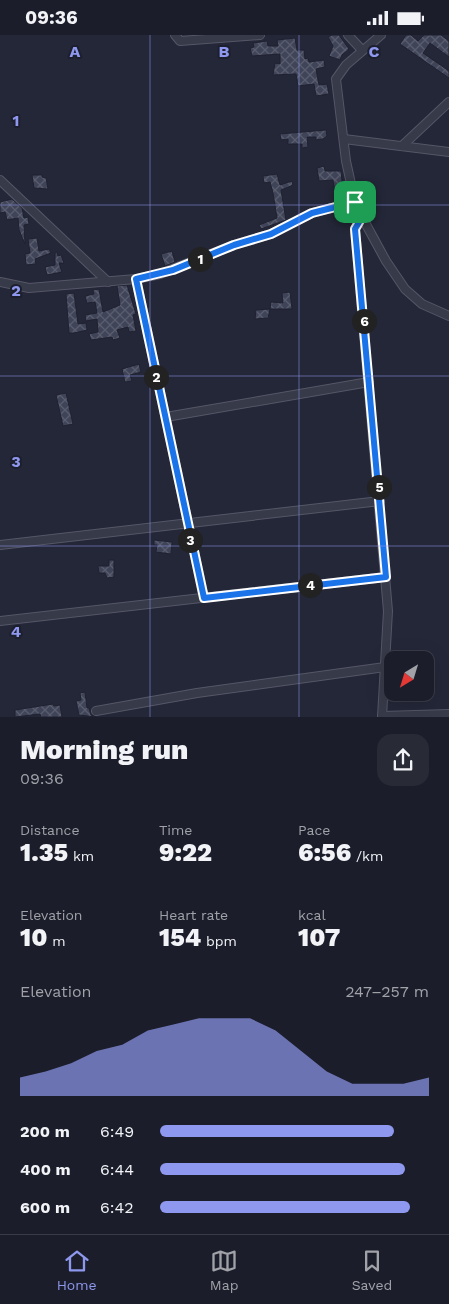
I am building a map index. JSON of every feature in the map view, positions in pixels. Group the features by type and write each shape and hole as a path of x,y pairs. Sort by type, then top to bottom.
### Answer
{"street":[{"path":"175,35 180,41 260,35"},
{"path":"348,35 362,51"},
{"path":"381,35 346,65 336,79 336,89 355,202 386,261 405,289 422,304 449,316"},
{"path":"402,146 449,102"},
{"path":"344,139 449,152"},
{"path":"0,180 108,282"},
{"path":"0,282 29,288 136,279 173,270 234,245 271,234 312,213 355,202"},
{"path":"362,217 355,229 386,577 388,611 386,651"},
{"path":"136,279 204,598"},
{"path":"166,417 369,382"},
{"path":"0,545 380,501"},
{"path":"0,621 386,577"},
{"path":"96,711 197,693 384,667"},
{"path":"384,683 382,716 449,714"}],"building":[{"path":"339,35 349,49 342,55 340,60 329,56 333,46 328,37"},
{"path":"406,35 411,35 418,41 424,35 441,35 449,41 449,57 430,43 423,53 449,71 449,78 400,44"},
{"path":"295,38 297,50 304,50 305,59 308,58 309,62 324,60 325,67 316,69 319,85 327,84 329,94 316,96 314,84 298,86 296,74 273,75 275,63 280,64 280,54 252,56 250,48 254,47 253,43 267,41 268,46 278,46 277,40"},
{"path":"326,130 327,136 323,139 316,140 316,137 307,137 308,147 302,148 302,144 288,144 288,139 281,140 280,134"},
{"path":"324,166 325,171 341,171 343,191 335,192 333,180 319,181 317,168"},
{"path":"277,174 280,185 292,181 293,185 281,190 286,220 261,229 259,225 277,218 270,182 264,183 263,176"},
{"path":"32,175 42,175 42,177 46,178 48,189 34,188"},
{"path":"367,182 371,205 365,208 360,188 363,188 362,183"},
{"path":"12,199 22,208 24,218 28,217 29,224 24,225 25,244 19,230 18,218 7,220 5,212 0,213 0,202"},
{"path":"37,238 39,251 49,249 51,253 35,259 36,264 26,265 25,254 30,253 28,239"},
{"path":"172,251 175,262 165,266 161,254"},
{"path":"57,252 58,256 61,255 64,263 59,263 62,272 47,275 45,267 55,265 55,253"},
{"path":"127,285 136,314 133,315 136,331 129,332 128,327 117,330 120,338 113,340 112,337 91,340 89,334 98,332 97,319 86,321 85,315 97,313 95,302 87,303 85,296 94,294 93,290 99,289 103,312 120,305 117,286"},
{"path":"290,292 292,309 270,309 271,302 283,303 282,293"},
{"path":"74,293 78,324 86,323 87,330 69,333 66,294"},
{"path":"270,309 268,318 255,319 256,310"},
{"path":"139,364 141,372 130,375 132,381 125,382 122,369"},
{"path":"66,393 73,424 63,426 56,395"},
{"path":"154,540 172,542 171,554 156,552 157,545 154,545"},
{"path":"109,560 114,560 114,577 107,578 105,573 99,573 98,566 109,566"},
{"path":"85,692 87,708 89,708 91,715 96,717 79,715 76,701 81,700 80,693"},
{"path":"53,704 54,706 60,705 62,717 41,717 40,714 15,717 15,710"}],"route":[{"path":"355,202 362,217 355,229 386,577 204,598 136,279 173,270 234,245 271,234 292,225 312,213 355,202"}]}
